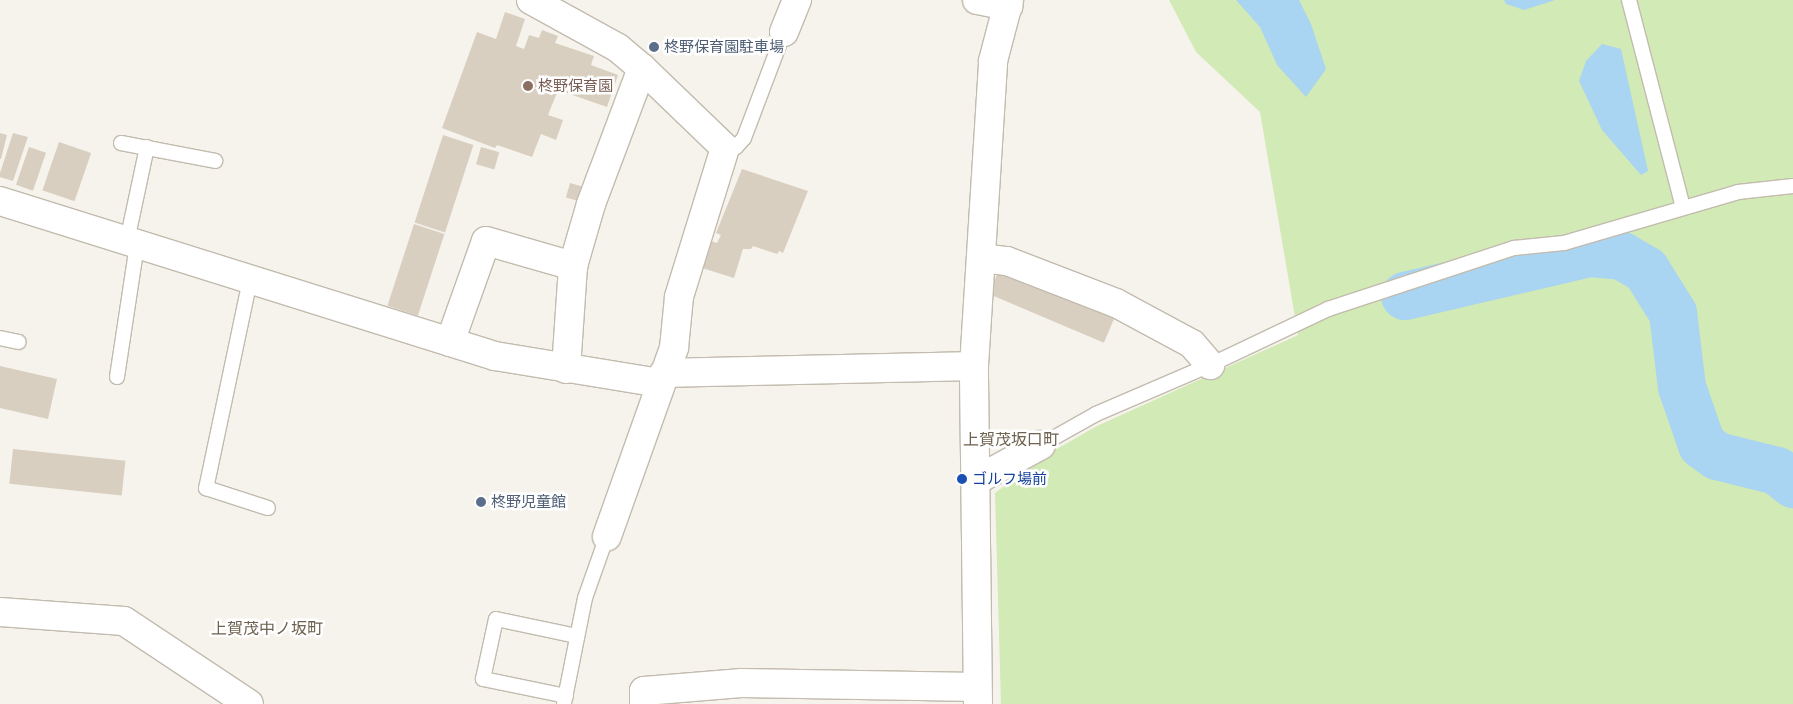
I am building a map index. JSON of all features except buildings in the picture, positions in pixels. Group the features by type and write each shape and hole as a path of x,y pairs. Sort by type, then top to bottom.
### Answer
{"street":[{"path":"531,0 618,48 642,68 725,148 679,297 674,348 607,536"},
{"path":"784,32 797,0"},
{"path":"644,704 644,691 742,683 856,694 978,696 974,366 993,61 1008,3 977,0"},
{"path":"566,369 573,266 591,204 642,68"},
{"path":"0,201 495,356 566,369 662,378 974,366"},
{"path":"450,342 486,241 573,266"},
{"path":"981,258 1007,261 1116,303 1192,344 1210,366"},
{"path":"975,481 1041,445"},
{"path":"0,612 124,621 249,704"}],"lane":[{"path":"1629,0 1683,207"},
{"path":"725,148 736,147 744,138 784,32"},
{"path":"121,143 215,160"},
{"path":"117,377 132,243 147,147"},
{"path":"1041,445 1096,414 1210,366 1328,309 1514,248 1564,243 1738,192 1793,186"},
{"path":"250,280 206,488 268,508"},
{"path":"0,338 19,342"},
{"path":"578,636 496,619 483,679 565,700 578,636 585,598 607,536"}],"green space":[{"path":"1169,0 1793,0 1793,704 1001,704 995,493 1041,458 1097,426 1298,335 1260,112 1196,52"}],"water":[{"path":"1236,0 1299,0 1311,24 1326,69 1306,97 1277,65 1260,27"},
{"path":"1504,0 1555,0 1524,10 1506,4"},
{"path":"1602,44 1621,49 1648,171 1641,175 1602,130 1579,81 1586,61"}],"waterway":[{"path":"1405,296 1590,253 1622,256 1646,270 1673,313 1682,387 1702,445 1717,456 1777,471 1793,484"}],"place":[{"name":"柊野保育園駐車場","path":"654,47"},
{"name":"柊野保育園","path":"528,86"},
{"name":"ゴルフ場前","path":"962,479"},
{"name":"柊野児童館","path":"481,502"}],"district":[{"name":"上賀茂坂口町","path":"1011,439"},
{"name":"上賀茂中ノ坂町","path":"267,628"}]}
